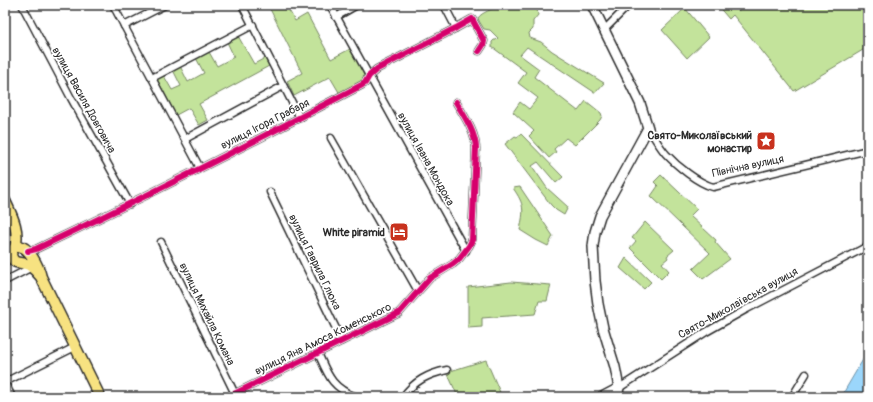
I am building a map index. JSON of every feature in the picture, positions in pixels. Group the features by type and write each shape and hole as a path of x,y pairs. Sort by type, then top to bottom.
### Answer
{"main road":[{"path":"5,201 12,217 17,235 17,241 11,250 13,261"},
{"path":"12,217 21,229 25,239 27,251 27,259 13,261"},
{"path":"11,250 21,246 35,261 100,397"},
{"path":"13,261 32,267 41,276"}],"street":[{"name":"вулиця Василя Довговича","path":"22,5 71,98 130,204"},
{"path":"113,5 200,168"},
{"path":"124,26 165,5"},
{"path":"242,5 300,118"},
{"name":"вулиця Івана Мондока","path":"330,5 466,252"},
{"path":"336,17 356,5"},
{"path":"444,5 456,28"},
{"name":"Північна вулиця","path":"592,5 640,103 648,128 665,153 705,185 713,187 868,150"},
{"path":"604,30 629,5"},
{"name":"вулиця Ігоря Грабаря","path":"27,251 36,249 130,204 300,118 362,85 369,76 377,70 472,19 484,41 479,51"},
{"path":"152,78 253,25"},
{"path":"185,139 283,86"},
{"name":"вулиця Яна Амоса Коменського","path":"228,397 399,313 430,278 453,264 466,252 472,240 476,141 456,102"},
{"path":"620,393 598,304 593,246 595,232 600,216 648,128"},
{"path":"331,138 418,291"},
{"name":"вулиця Гаврила Глюка","path":"270,192 342,341"},
{"name":"вулиця Михайла Комана","path":"161,242 235,394"},
{"name":"Свято-Миколаївська вулиця","path":"602,397 620,393 706,332 868,246"},
{"path":"5,281 32,267"},
{"path":"12,397 5,383 75,347"},
{"path":"318,352 329,377 334,384 348,394 356,397"},
{"path":"403,397 408,389 426,376 435,372 447,370"},
{"path":"792,397 806,374"}],"green space":[{"path":"268,5 286,5 295,21 307,14 331,59 350,49 363,72 364,77 362,82 340,94 330,77 294,96 287,81 302,73"},
{"path":"496,5 533,5 537,9 538,15 533,21 533,29 529,33 530,38 541,42 552,51 604,83 596,92 594,92 527,47 520,55 539,69 534,77 578,111 586,101 601,113 602,116 600,120 575,145 566,138 554,149 556,152 549,158 529,136 534,131 513,112 520,102 529,109 538,98 518,83 526,72 492,47 492,42 498,38 490,30 484,29 479,21 478,18 480,16"},
{"path":"717,5 736,5 738,11 745,5 868,5 868,47 794,91 733,15 729,19"},
{"path":"685,8 709,37 687,58 662,30"},
{"path":"238,36 254,64 265,58 269,66 199,104 208,120 199,125 189,108 176,115 157,79 164,76 172,90 181,86 173,70 180,66 188,82 204,73 196,58 209,52 217,66 234,57 227,42"},
{"path":"521,134 563,177 556,183 538,162 532,166 547,188 568,207 564,215 551,205 505,144 515,136 517,137"},
{"path":"661,175 697,209 690,216 716,240 715,242 730,259 703,279 693,269 710,253 651,196 658,186 654,182"},
{"path":"520,187 553,236 548,246 520,230 523,212 522,203 513,188"},
{"path":"645,222 674,250 662,263 669,271 661,279 630,248 636,241 632,238"},
{"path":"626,258 651,282 644,289 620,268"},
{"path":"511,282 551,285 547,301 539,301 535,314 482,318 482,327 468,328 468,287"},
{"path":"486,360 502,397 458,397 447,372"}],"water":[{"path":"868,351 868,397 841,397"}],"cycle path":[{"path":"28,251 36,249 199,169 362,85 377,69 472,19 484,41 479,51"},
{"path":"228,397 399,313 430,278 459,259 472,240 476,148 474,136 466,118 456,102"}],"place":[{"name":"Свято-Миколаївський монастир","path":"766,141"},
{"name":"White piramid","path":"399,232"}]}
